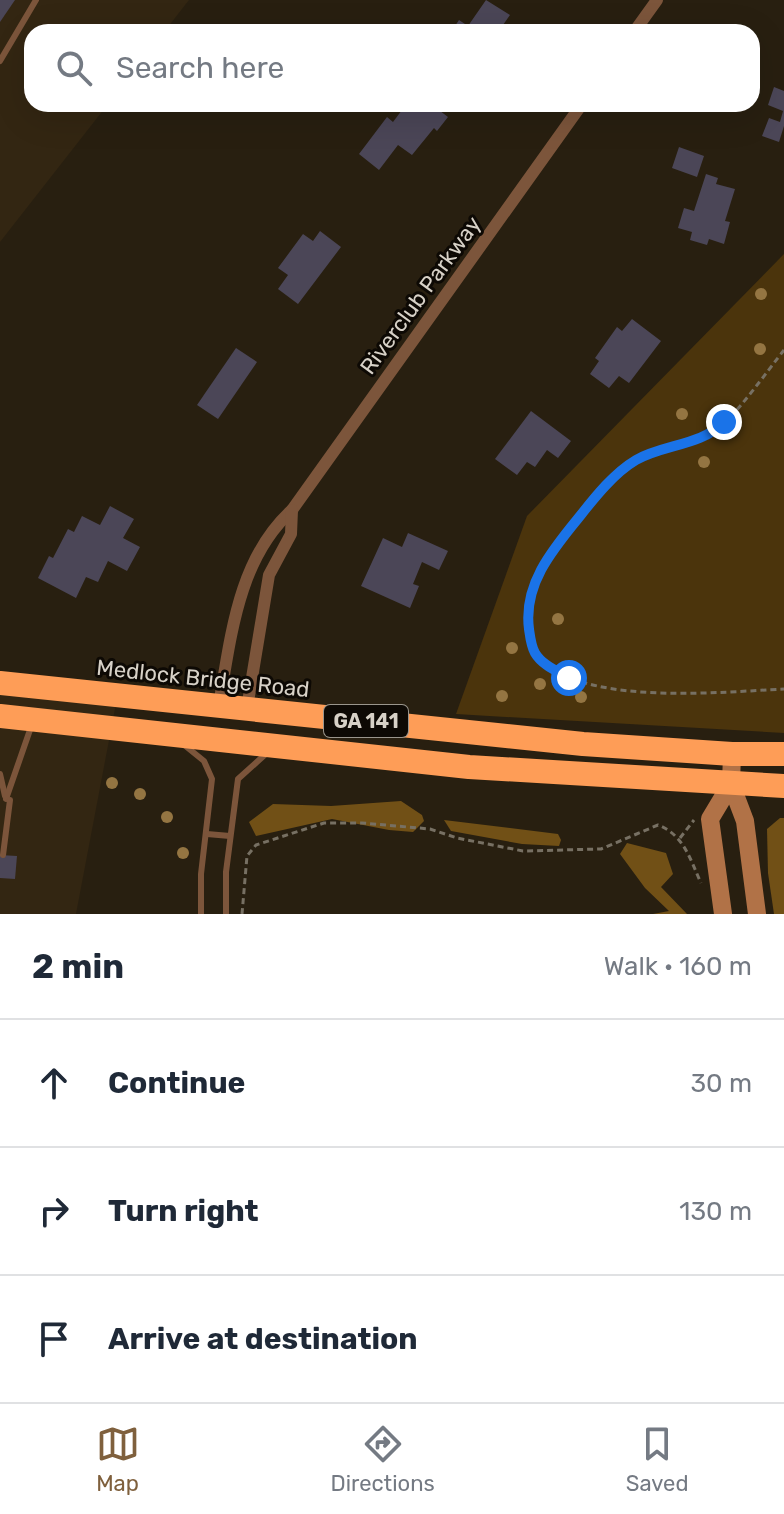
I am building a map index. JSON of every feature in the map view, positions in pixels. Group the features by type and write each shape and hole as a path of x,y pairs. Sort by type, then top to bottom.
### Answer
{"highway":[{"name":"Medlock Bridge Road","path":"0,683 583,744 732,754 784,754"},
{"name":"GA 141","path":"0,716 469,767 784,786"}],"main road":[{"path":"732,754 731,784 745,821 757,914"},
{"path":"723,914 710,819 731,784"}],"street":[{"path":"640,24 657,0"},
{"name":"Riverclub Parkway","path":"219,705 239,606 251,564 276,525 292,510 576,112"},
{"name":"Riverclub Parkway","path":"247,708 269,575 291,534 292,510"}],"lane":[{"path":"0,61 36,0"},
{"path":"0,774 6,799 34,720"},
{"path":"171,734 204,761 212,779 201,874 201,914"},
{"path":"226,914 226,872 238,779 275,746"},
{"path":"3,855 10,800"},
{"path":"207,834 230,836"}],"path":[{"path":"784,350 714,433 633,461 607,485 551,551 533,587 527,610 534,651 544,663 569,678 627,690 671,693 784,689"},
{"path":"242,914 247,856 256,845 324,823 430,829 457,838 523,851 601,849 658,825 680,838 703,889"}],"shaded area":[{"path":"0,0 189,0 170,24 24,24 24,112 102,112 0,242"},
{"path":"784,254 784,733 456,714 527,516"},
{"path":"0,685 118,693 76,914 0,914"},
{"path":"401,801 422,815 424,821 413,832 332,819 256,836 249,822 273,804 331,806"},
{"path":"784,818 784,914 774,914 768,873 767,829"},
{"path":"444,820 558,834 561,840 559,846 522,844 451,831"},
{"path":"627,843 666,853 673,874 661,887 687,914 653,914 669,911 645,888 620,854"}],"building":[{"path":"0,0 15,0 0,22"},
{"path":"486,0 510,15 504,24 469,24"},
{"path":"774,87 784,91 784,126 779,142 762,136 769,118 780,122 783,111 768,105"},
{"path":"400,112 441,112 448,117 437,131 434,128 412,155 398,145 379,170 359,154 387,117 393,122"},
{"path":"679,147 704,156 697,177 672,168"},
{"path":"706,174 718,178 716,184 735,189 725,221 730,222 724,244 709,239 707,245 690,240 692,232 678,228 684,208 694,211"},
{"path":"320,231 341,247 298,304 278,289 288,275 278,268 303,234 313,241"},
{"path":"632,319 661,341 629,383 619,376 609,388 590,374 599,361 595,358 617,327 622,331"},
{"path":"236,348 257,362 218,419 197,405"},
{"path":"531,411 571,441 558,458 547,450 535,467 527,462 517,475 495,459"},
{"path":"110,506 134,519 123,538 140,547 127,571 108,561 98,582 86,577 76,598 38,578 68,529 74,532 82,516 100,525"},
{"path":"408,533 448,551 439,570 422,562 413,584 419,586 410,608 361,586 383,538 402,547"},
{"path":"0,855 17,856 15,879 0,878"}],"route":[{"path":"569,678 544,663 534,651 530,632 527,610 533,587 551,551 596,497 633,461 714,433 724,422"}]}
